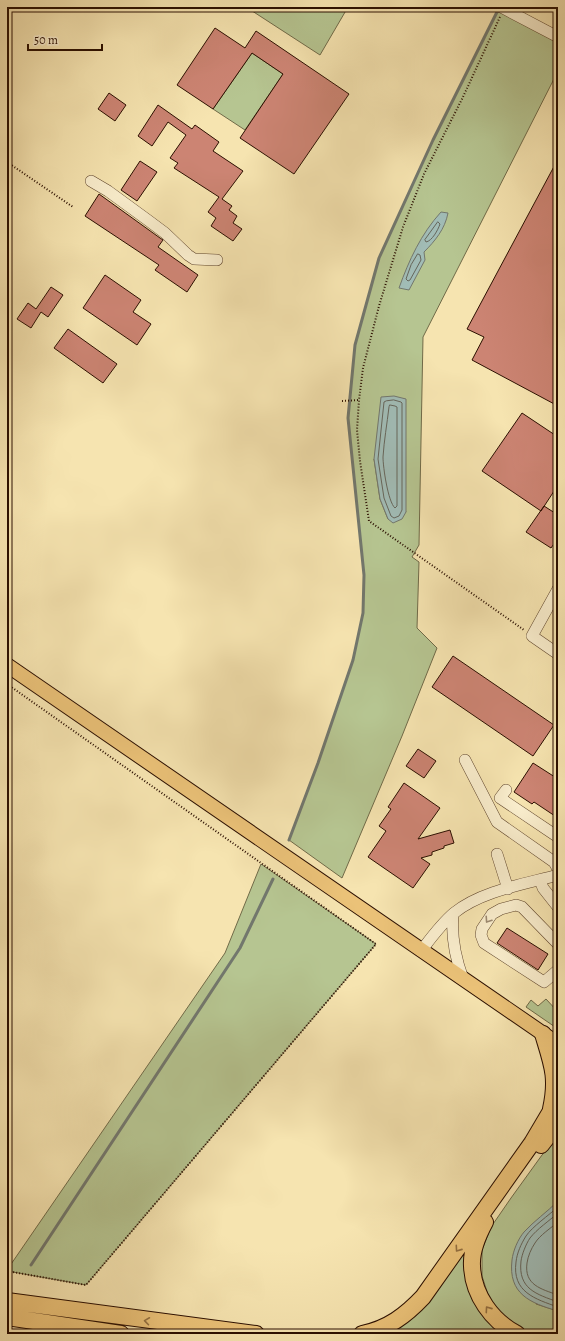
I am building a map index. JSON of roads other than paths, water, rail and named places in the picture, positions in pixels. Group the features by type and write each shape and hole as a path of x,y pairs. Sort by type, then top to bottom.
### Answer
{"highway":[{"path":"518,1334 509,1330 494,1317 482,1300 475,1283 472,1265 478,1234 555,1111 555,1079 543,1034"},
{"path":"362,1334 390,1325 409,1312 423,1297 555,1111"},
{"path":"7,1301 256,1334"},
{"path":"7,1317 120,1334"}],"main road":[{"path":"7,665 558,1044"}],"street":[{"path":"502,8 558,37"},
{"path":"91,181 108,191 123,204 149,221 188,256 194,259 217,260"},
{"path":"558,589 532,636 558,654"},
{"path":"465,760 497,822 554,862 558,869"},
{"path":"506,790 500,798 558,837"},
{"path":"497,854 508,889"},
{"path":"421,951 437,929 462,906 508,889 558,875"},
{"path":"540,880 543,888 558,907"},
{"path":"558,944 522,906 516,905 501,908 492,914 482,929 480,936 484,943 544,982 558,970"},
{"path":"453,914 453,945 463,979"}],"water":[{"path":"441,212 448,213 445,224 436,239 424,252 425,260 409,290 399,288 416,248 427,229"},
{"path":"394,396 406,399 406,512 402,519 393,523 388,519 380,499 374,459 381,397"},
{"path":"558,1201 558,1311 530,1300 517,1289 512,1272 512,1260 513,1253 524,1232"}],"waterway":[{"path":"289,840 318,763 353,660 363,613 364,575 348,418 355,345 379,258 433,140 499,8"},
{"path":"31,1265 240,948 273,879"}]}
